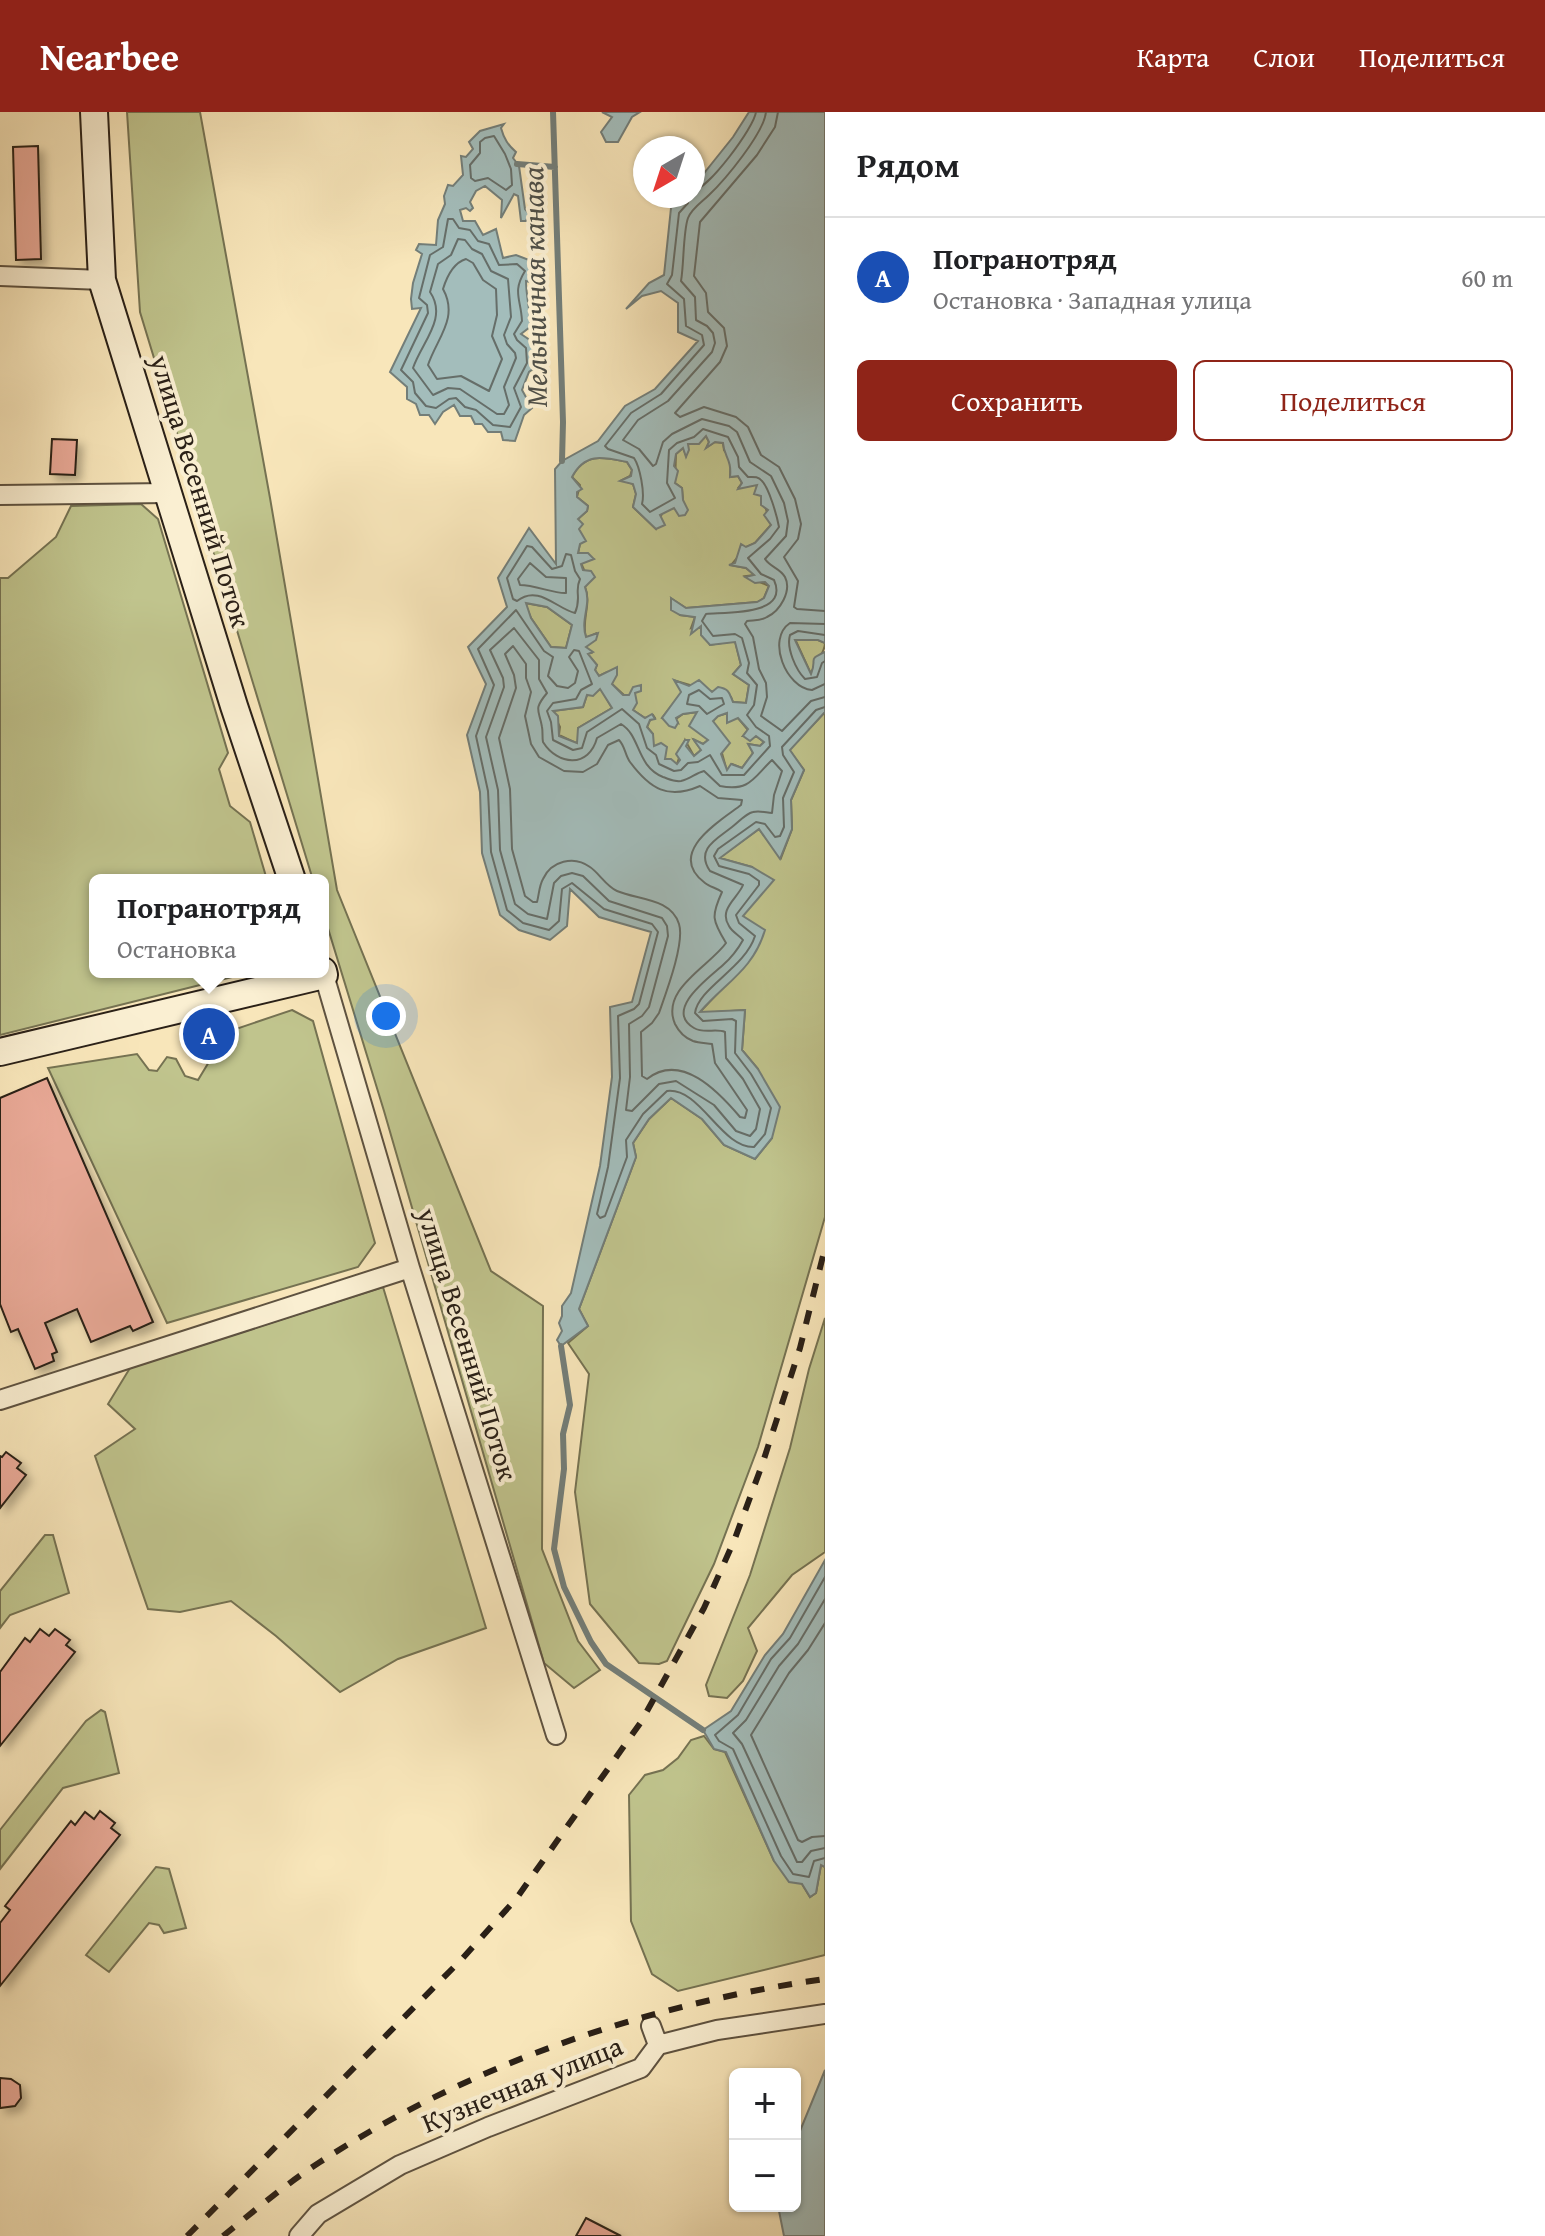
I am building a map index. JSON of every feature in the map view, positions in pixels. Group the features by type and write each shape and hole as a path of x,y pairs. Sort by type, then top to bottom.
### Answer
{"street":[{"name":"улица Весенний Поток","path":"94,112 102,280 234,706 290,874"},
{"path":"0,276 102,280"},
{"path":"0,495 168,493"},
{"path":"0,1052 303,978"},
{"name":"улица Весенний Поток","path":"325,978 410,1268 556,1735"},
{"path":"0,1400 410,1268"},
{"name":"Кузнечная улица","path":"299,2236 318,2214 400,2165 641,2068 658,2045 717,2030 825,2014"},
{"path":"651,2026 658,2045"}],"green space":[{"path":"127,112 200,112 337,890 491,1271 543,1306 542,1549 578,1641 600,1670 574,1688 544,1663 329,932 329,874 311,874 140,312"},
{"path":"706,436 709,442 707,447 715,442 723,443 731,460 730,477 738,476 742,483 739,487 758,484 771,525 731,565 746,568 755,575 746,576 769,586 764,598 758,602 686,608 672,599 680,615 695,617 691,628 702,624 710,645 735,641 741,665 733,674 749,685 746,703 733,702 731,697 676,681 682,692 662,718 678,723 676,719 683,714 698,712 708,740 703,744 694,740 701,750 694,756 685,740 677,764 664,760 653,747 653,734 647,727 650,720 655,718 653,715 645,718 633,710 629,695 624,695 612,684 607,672 599,676 595,670 597,665 587,654 591,653 585,647 597,633 586,638 585,587 589,581 581,563 593,559 578,553 578,519 588,506 577,497 580,485 572,477 583,463 595,458 627,462 632,470 630,476 622,480 633,484 636,494 633,507 656,529 663,511 674,508 683,500 682,488 675,483 676,454 683,448 686,455 688,444"},
{"path":"141,504 158,519 228,753 219,769 230,806 250,822 265,874 89,874 89,978 228,978 0,1035 0,578 8,578 56,537 71,506"},
{"path":"525,603 547,607 572,625 566,648 551,647 531,618"},
{"path":"795,639 825,643 811,674"},
{"path":"601,689 612,708 578,728 578,744 559,735 560,727 552,711 583,707 587,695"},
{"path":"825,712 825,1217 758,1447 714,1564 667,1661 659,1664 639,1663 590,1604 575,1492 589,1374 568,1343 588,1326 579,1309 636,1157 633,1143 649,1119 671,1098 702,1119 724,1145 755,1159 772,1138 758,1069 742,1050 745,1010 699,1013 718,993 743,916 752,867 719,858 759,829 781,858 792,829 791,800 804,770 789,750"},
{"path":"728,713 738,718 748,730 743,736 756,736 764,742 760,746 749,744 753,753 742,768 732,764 727,771 713,721"},
{"path":"292,1010 313,1021 375,1243 358,1267 167,1323 48,1068 137,1054 149,1070 157,1071 167,1057 176,1059 185,1076 198,1080 227,1032"},
{"path":"383,1287 486,1628 398,1659 340,1692 231,1601 180,1612 148,1609 95,1456 135,1429 108,1404 130,1368"},
{"path":"825,1318 825,1552 792,1575 748,1628 757,1651 743,1681 727,1698 709,1696 706,1685 750,1575 790,1448"},
{"path":"45,1535 53,1535 69,1593 10,1615 0,1628 0,1591"},
{"path":"101,1710 105,1712 119,1773 63,1788 0,1869 0,1830 86,1721"},
{"path":"704,1736 714,1749 725,1752 774,1861 802,1884 810,1897 816,1893 821,1865 825,1867 825,1955 678,1991 652,1974 631,1921 629,1795 645,1775 663,1770 678,1758 691,1740"},
{"path":"156,1867 169,1869 186,1928 164,1933 159,1925 149,1923 109,1972 86,1955"}],"water":[{"path":"602,112 640,112 632,117 618,142 606,142 601,132 612,117"},
{"path":"749,112 825,112 825,643 795,640 811,674 814,658 825,652 825,712 790,750 804,770 791,800 792,829 780,859 759,829 720,858 752,867 774,880 743,916 765,930 760,944 746,966 700,1012 745,1010 742,1050 758,1069 780,1107 772,1138 755,1159 724,1145 702,1119 671,1098 649,1119 633,1143 636,1157 579,1309 588,1326 561,1346 557,1340 562,1331 559,1323 562,1306 571,1293 600,1166 612,1077 610,1007 632,1002 651,932 599,917 570,889 567,926 550,940 519,930 500,915 482,853 480,792 467,735 486,684 468,647 507,607 498,578 529,528 556,564 555,469 562,461 598,441 625,406 655,389 698,341 678,332 678,303 661,291 642,296 626,309 649,283 664,275 671,208 705,208 705,172","holes":["706,436 709,442 706,448 715,442 723,443 730,477 738,476 742,483 738,489 757,485 754,494 761,496 761,505 768,510 764,515 771,525 755,543 746,547 741,544 735,563 729,565 746,568 754,575 745,577 769,586 764,598 757,602 686,608 671,598 671,610 695,617 691,634 701,626 701,635 710,645 735,642 741,665 733,674 749,685 746,703 733,702 722,688 718,687 712,692 699,680 689,686 674,680 681,692 662,718 675,728 678,723 676,718 697,712 689,726 708,740 703,744 693,739 701,750 694,756 686,746 689,740 685,740 676,754 680,760 677,764 665,759 667,747 661,743 654,746 653,734 647,727 650,720 655,719 652,714 645,718 633,710 637,703 635,693 641,691 641,685 633,687 629,695 623,695 612,684 617,667 599,676 595,670 597,665 588,654 593,652 586,647 596,640 598,633 586,637 585,587 595,577 591,571 583,570 581,564 594,559 588,553 578,553 580,544 586,541 579,529 583,524 578,519 588,506 577,497 577,492 582,489 572,477 583,463 595,458 627,462 632,470 631,476 620,481 633,484 636,494 633,507 656,529 665,525 660,515 674,508 679,516 685,515 688,510 682,488 675,483 678,471 674,466 676,454 683,448 686,457 688,444 699,444","526,603 547,607 572,625 566,648 551,647 531,618","600,689 612,708 578,728 577,743 559,736 558,716 553,711 583,707 587,695 593,696","727,713 727,723 738,718 748,729 743,736 750,741 756,736 764,742 760,746 748,744 753,753 742,768 731,764 727,770 721,754 730,743 713,721"]},
{"path":"504,124 501,128 503,135 516,152 513,158 519,166 525,209 529,214 526,221 521,221 518,196 514,194 501,218 502,200 485,186 476,191 470,202 473,208 470,211 466,208 460,210 463,221 475,221 483,235 496,229 503,258 516,255 529,260 538,284 526,281 530,327 521,334 540,347 534,354 537,366 529,372 522,390 532,408 524,415 515,441 503,440 501,432 488,432 482,424 475,424 471,416 460,416 454,405 443,412 435,424 429,415 420,415 416,404 407,399 407,387 390,372 421,308 412,309 411,299 422,254 416,250 419,244 436,245 444,196 448,185 453,186 463,175 461,156 466,157 473,149 469,142 480,131"},
{"path":"825,1560 825,1867 821,1865 816,1893 810,1897 802,1884 789,1882 774,1861 726,1752 714,1749 703,1730 731,1711 765,1655 783,1634"},
{"path":"825,2070 825,2236 784,2236 779,2212 801,2212 801,2129"}],"building":[{"path":"38,146 41,259 16,260 13,147"},
{"path":"52,439 77,440 75,475 50,474"},
{"path":"47,1078 153,1322 133,1331 130,1326 91,1342 77,1309 45,1323 57,1352 52,1354 54,1361 35,1369 18,1329 11,1332 0,1304 0,1098"},
{"path":"6,1452 21,1463 17,1468 26,1475 0,1508 0,1456"},
{"path":"40,1629 49,1636 55,1629 70,1640 66,1645 75,1652 0,1746 0,1672 25,1638 30,1642"},
{"path":"100,1811 115,1823 111,1828 120,1835 0,1986 0,1923 10,1910 5,1906 71,1821 75,1825 85,1812 94,1819"},
{"path":"0,2078 11,2079 20,2085 21,2098 15,2106 0,2108"},
{"path":"586,2218 621,2236 576,2236"}],"waterway":[{"name":"Мельничная канава","path":"553,112 562,461"},
{"path":"517,164 555,167"},
{"path":"561,1346 570,1405 563,1434 564,1469 554,1549 564,1587 591,1642 606,1664 703,1730"}],"railway":[{"path":"187,2236 462,1959 516,1899 641,1722 704,1608 734,1541 800,1348 825,1248"},
{"path":"223,2236 320,2162 378,2127 499,2068 562,2043 692,2004 825,1979"}],"place":[{"name":"Погранотряд","path":"209,1034"}]}
